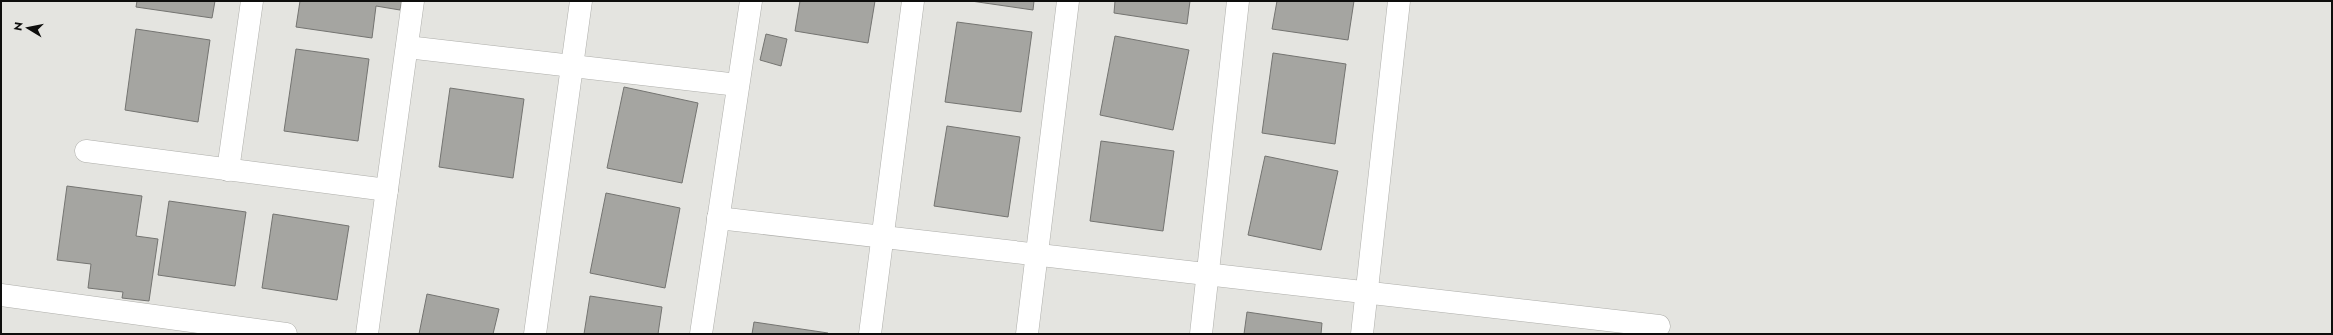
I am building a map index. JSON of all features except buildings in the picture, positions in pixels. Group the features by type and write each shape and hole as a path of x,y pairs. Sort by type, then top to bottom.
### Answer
{"street":[{"path":"228,170 252,1"},
{"path":"367,334 413,1"},
{"path":"535,334 581,1"},
{"path":"701,334 751,1"},
{"path":"870,334 913,1"},
{"path":"1027,334 1068,1"},
{"path":"1201,334 1238,1"},
{"path":"1362,334 1399,1"},
{"path":"406,47 572,64 738,84"},
{"path":"86,151 386,190"},
{"path":"718,218 1658,326"},
{"path":"1,295 286,334"}]}
